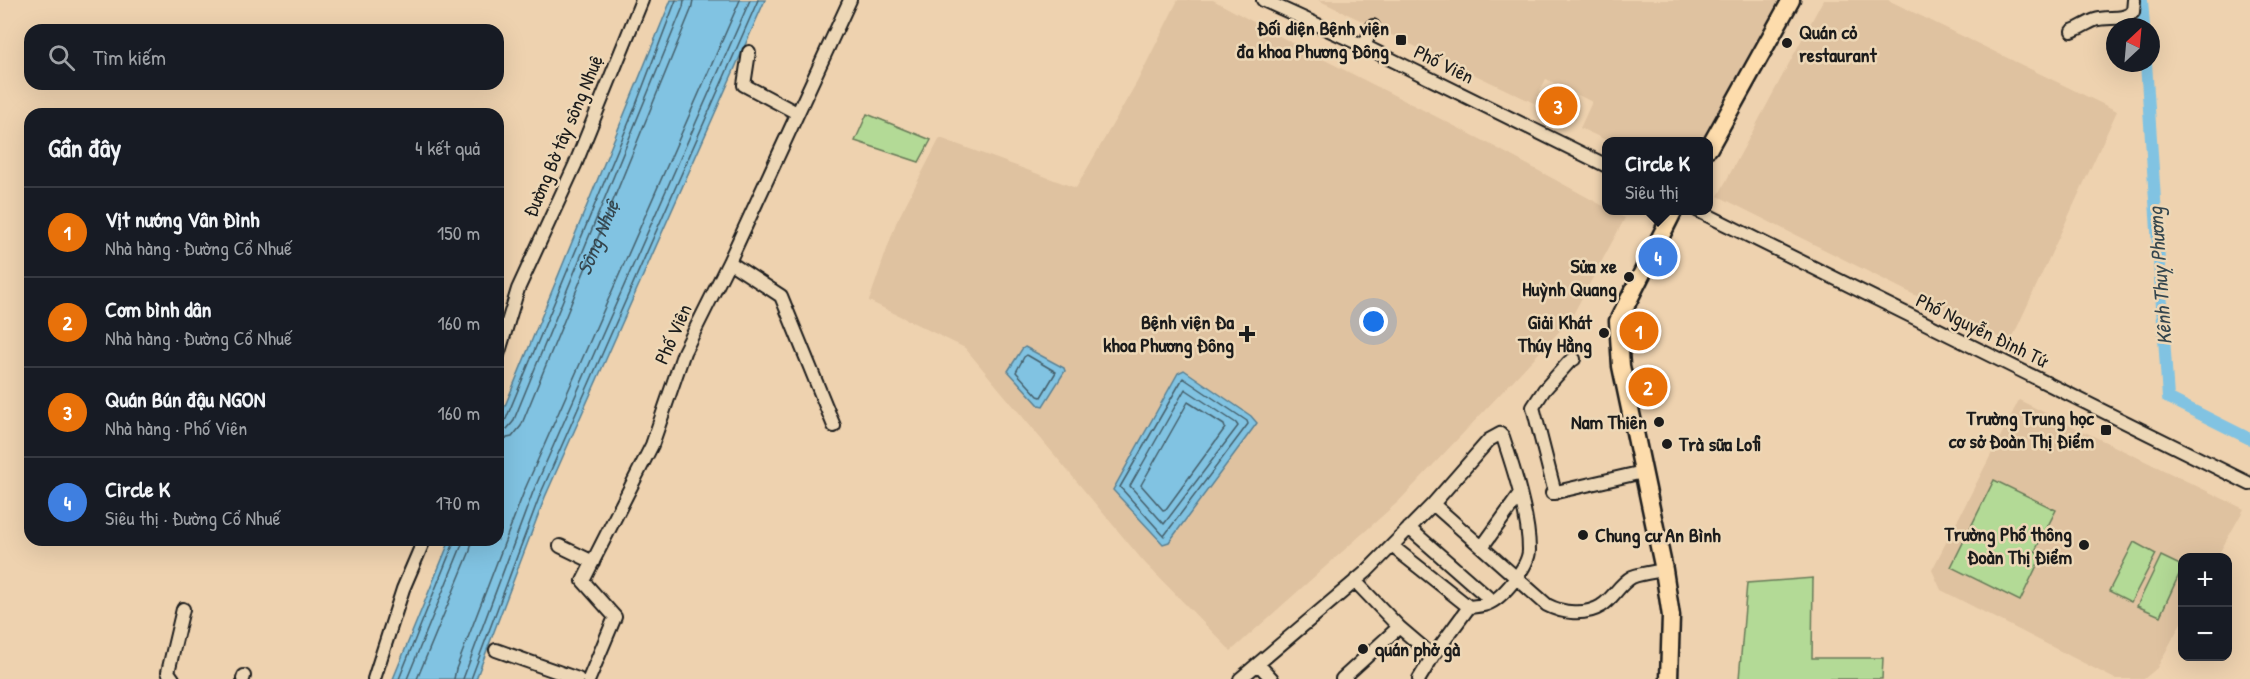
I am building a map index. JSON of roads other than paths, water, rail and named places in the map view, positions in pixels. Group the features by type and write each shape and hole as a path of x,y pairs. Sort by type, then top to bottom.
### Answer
{"main road":[{"path":"1713,141 1791,0"},
{"path":"1669,679 1671,616 1664,570 1621,366 1618,321 1671,215"}],"street":[{"name":"Đường Bờ tây sông Nhuệ","path":"504,335 518,289 575,165 642,0"},
{"name":"Phố Viên","path":"589,679 615,617 583,581 652,445 684,352 729,262 850,0"},
{"name":"Phố Viên","path":"1263,0 1364,46 1602,164"},
{"path":"2072,31 2096,20 2128,16 2133,12 2134,0"},
{"path":"1364,46 1373,26"},
{"path":"749,52 744,85 797,113"},
{"name":"Phố Nguyễn Đình Tứ","path":"1707,215 2250,484"},
{"path":"729,262 781,296 834,426"},
{"path":"1574,359 1550,383 1533,407 1553,493 1643,472"},
{"path":"1240,679 1392,546 1433,504 1489,440 1500,434 1505,443 1520,494 1529,553 1517,578 1492,601 1469,607 1419,679"},
{"path":"1482,548 1520,494"},
{"path":"1433,504 1547,606 1562,612 1591,610 1601,606 1619,586 1632,577 1664,570"},
{"path":"1409,528 1492,601"},
{"path":"374,679 418,546"},
{"path":"560,546 593,562"},
{"path":"1392,546 1469,607"},
{"path":"1354,581 1399,627 1433,656"},
{"path":"173,679 168,672 183,609"},
{"path":"1342,679 1399,627"},
{"path":"496,650 578,679"},
{"path":"1258,664 1272,679"}],"water":[{"name":"Sông Nhuệ","path":"671,0 765,0 545,497 476,679 393,679 448,546 504,546 504,408"},
{"path":"1025,347 1064,368 1065,371 1043,406 1039,405 1008,371"},
{"path":"1184,370 1251,416 1257,423 1169,542 1163,544 1113,490 1178,373"}],"waterway":[{"name":"Kênh Thuỵ Phương","path":"2142,0 2143,18"},
{"name":"Kênh Thuỵ Phương","path":"2147,72 2168,398 2250,439"}],"place":[{"name":"Đối diện Bệnh viện đa khoa Phương Đông","path":"1401,40"},
{"name":"Quán cỏ restaurant","path":"1787,43"},
{"name":"Quán Bún đậu NGON","path":"1558,106"},
{"name":"Circle K","path":"1658,257"},
{"name":"Sửa xe Huỳnh Quang","path":"1629,277"},
{"name":"Vịt nướng Vân Đình","path":"1639,331"},
{"name":"Giải Khát Thúy Hằng","path":"1604,333"},
{"name":"Bệnh viện Đa khoa Phương Đông","path":"1247,334"},
{"name":"Cơm bình dân","path":"1648,387"},
{"name":"Nam Thiên","path":"1659,422"},
{"name":"Trường Trung học cơ sở Đoàn Thị Điểm","path":"2106,430"},
{"name":"Trà sữa Lofi","path":"1667,444"},
{"name":"Chung cư An Bình","path":"1583,535"},
{"name":"Trường Phổ thông Đoàn Thị Điểm","path":"2084,545"},
{"name":"quán phở gà","path":"1363,649"}]}
